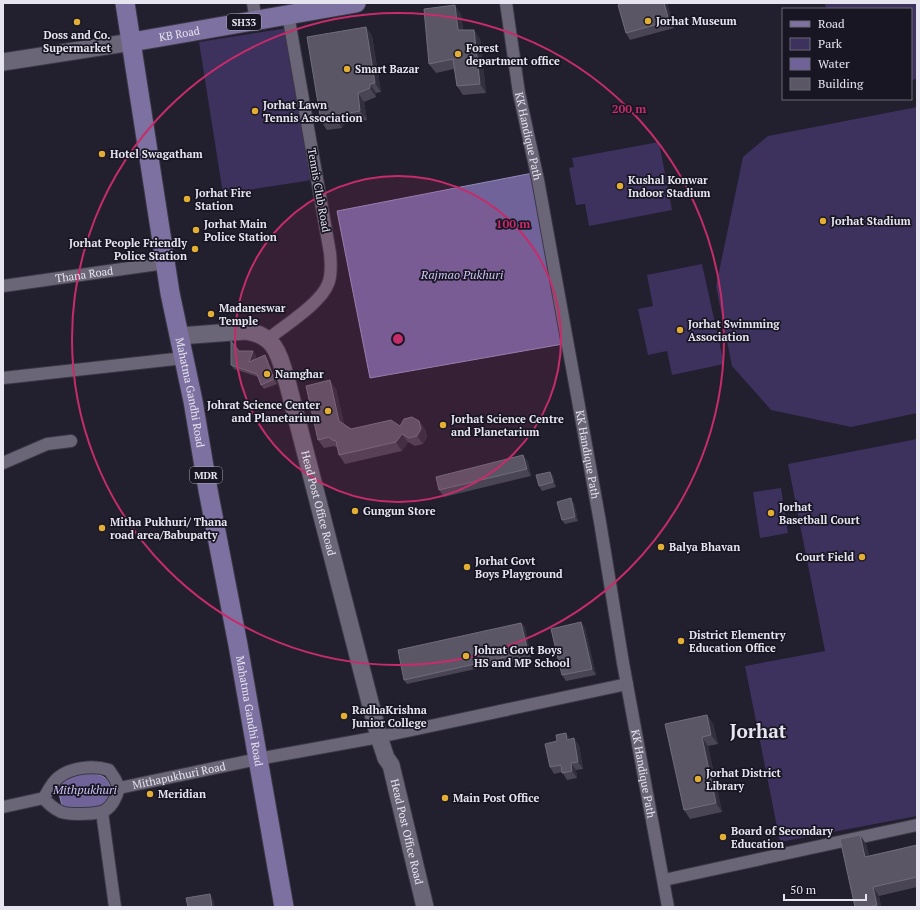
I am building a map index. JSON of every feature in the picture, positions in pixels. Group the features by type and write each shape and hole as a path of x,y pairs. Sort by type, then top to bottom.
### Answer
{"main road":[{"name":"Mahatma Gandhi Road","path":"125,3 170,293 184,358 238,645 284,907"},
{"name":"KB Road","path":"132,42 254,12 288,14 356,3"}],"street":[{"name":"KK Handique Path","path":"506,3 518,93 538,180 668,907"},
{"name":"Tennis Club Road","path":"268,339 320,298 328,285 331,269 330,253 288,14"},
{"name":"KB Road","path":"3,62 132,42"},
{"name":"Thana Road","path":"3,286 165,263"},
{"path":"179,336 246,331 261,335 268,339"},
{"name":"Head Post Office Road","path":"268,339 276,350 288,385 378,737 386,758 391,765 425,907"},
{"path":"3,378 184,358"},
{"path":"3,463 47,444 71,441"},
{"name":"Mithapukhuri Road","path":"44,798 50,787 59,777 81,769 97,768 109,770 119,788 258,759 378,737 627,684"},
{"name":"Head Post Office Road","path":"386,758 385,766 418,907"},
{"path":"3,807 44,798 47,802 62,812 82,814 102,812 107,810 110,806 119,788"},
{"path":"102,812 115,907"},
{"path":"664,880 917,825"}],"green space":[{"path":"825,3 917,3 917,79 912,80 912,8 826,8"},
{"name":"Jorhat Lawn Tennis Association","path":"288,28 312,180 223,194 199,42"},
{"name":"Jorhat Stadium","path":"917,107 917,413 851,427 771,410 732,366 716,286 743,157 768,136"},
{"name":"Kushal Konwar Indoor Stadium","path":"659,142 672,210 589,226 585,204 576,205 569,168 574,167 572,158"},
{"name":"Jorhat Swimming Association","path":"702,264 724,364 672,375 667,351 648,355 638,309 653,306 647,275"},
{"name":"Court Field","path":"917,439 917,816 780,842 745,666 825,651 788,464"},
{"name":"Jorhat Basetball Court","path":"781,488 788,533 760,538 753,492"}],"water":[{"name":"Rajmao Pukhuri","path":"533,173 563,344 370,378 337,211"},
{"name":"Mithpukhuri","path":"89,772 102,776 108,781 110,785 110,797 108,805 81,809 63,807 59,792 62,781 68,777"}],"building":[{"path":"625,3 664,3 669,21 626,33 618,5"},
{"name":"Forest department office","path":"455,5 458,30 474,30 480,84 457,86 453,59 429,64 424,9"},
{"name":"Smart Bazar","path":"366,27 375,83 370,84 370,88 358,93 360,111 338,115 336,119 321,121 307,37"},
{"path":"231,341 239,351 253,351 249,362 265,355 274,379 261,385 257,374 231,365"},
{"name":"Johrat Science Center and Planetarium","path":"330,380 339,421 351,429 391,420 400,426 404,419 412,417 419,421 421,429 417,436 409,438 402,434 396,442 339,455 336,441 329,437 318,440 306,386"},
{"path":"523,455 527,469 439,490 436,477"},
{"path":"550,472 553,482 539,486 536,475"},
{"path":"571,498 575,517 562,520 557,502"},
{"path":"581,622 592,669 562,675 551,629"},
{"name":"Johrat Govt Boys HS and MP School","path":"521,623 528,652 404,680 398,650"},
{"name":"Jorhat District Library","path":"707,715 711,735 702,737 716,803 684,810 665,724"},
{"path":"566,733 567,740 574,738 578,762 571,763 572,771 562,773 561,765 550,767 545,744 557,741 556,735"},
{"path":"860,835 865,857 917,845 917,877 873,887 877,905 869,907 855,907 840,839"},
{"path":"210,894 212,907 188,907 186,898"}],"place":[{"name":"Jorhat Museum","path":"648,21"},
{"name":"Doss and Co. Supermarket","path":"77,22"},
{"name":"Forest department office","path":"458,54"},
{"name":"Smart Bazar","path":"347,69"},
{"name":"Jorhat Lawn Tennis Association","path":"255,111"},
{"name":"Hotel Swagatham","path":"102,154"},
{"name":"Kushal Konwar Indoor Stadium","path":"620,186"},
{"name":"Jorhat Fire Station","path":"187,199"},
{"name":"Jorhat Stadium","path":"823,221"},
{"name":"Jorhat Main Police Station","path":"196,230"},
{"name":"Jorhat People Friendly Police Station","path":"195,249"},
{"name":"Madaneswar Temple","path":"211,314"},
{"name":"Jorhat Swimming Association","path":"680,330"},
{"name":"Namghar","path":"267,374"},
{"name":"Johrat Science Center and Planetarium","path":"328,411"},
{"name":"Jorhat Science Centre and Planetarium","path":"443,425"},
{"name":"Gungun Store","path":"355,511"},
{"name":"Jorhat Basetball Court","path":"771,513"},
{"name":"Mitha Pukhuri/ Thana road area/Babupatty","path":"102,528"},
{"name":"Balya Bhavan","path":"661,547"},
{"name":"Court Field","path":"862,557"},
{"name":"Jorhat Govt Boys Playground","path":"467,567"},
{"name":"District Elementry Education Office","path":"681,641"},
{"name":"Johrat Govt Boys HS and MP School","path":"466,656"},
{"name":"RadhaKrishna Junior College","path":"344,716"},
{"name":"Jorhat District Library","path":"698,779"},
{"name":"Meridian","path":"150,794"},
{"name":"Main Post Office","path":"445,798"},
{"name":"Board of Secondary Education","path":"723,837"}],"district":[{"name":"Jorhat","path":"758,731"}]}
